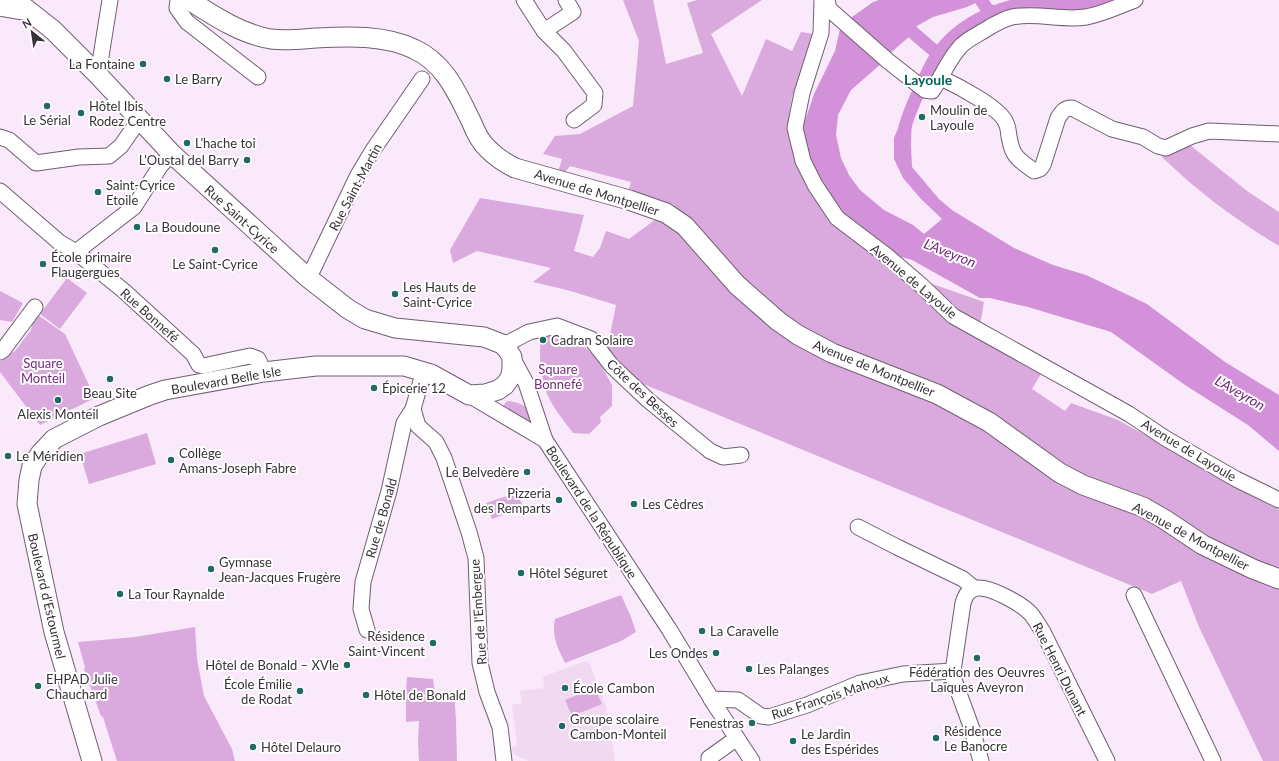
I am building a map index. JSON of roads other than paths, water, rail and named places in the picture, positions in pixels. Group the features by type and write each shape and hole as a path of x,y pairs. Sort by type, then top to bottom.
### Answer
{"main road":[{"name":"Avenue de Montpellier","path":"196,2 229,24 248,33 270,39 366,38 401,43 416,49 448,76 478,137 487,149 501,160 515,168 629,200 666,213 685,226 737,285 778,321 798,335 832,353 937,394 989,422 1060,473 1083,485 1143,507 1203,545 1253,569 1279,578"},
{"name":"Rue Saint-Cyrice","path":"26,4 98,75 172,154 307,277 348,309 365,319 395,328 484,337 507,351"},
{"path":"0,6 26,4"},
{"path":"469,395 485,394 498,390 505,385 510,378 512,370 507,351"},
{"name":"Boulevard Belle Isle","path":"40,454 54,439 99,416 150,394 171,389 264,372 316,366 404,366 427,372"},
{"name":"Boulevard de la République","path":"427,372 469,395"},
{"name":"Boulevard d'Estourmel","path":"40,454 32,466 28,480 27,504 54,632 92,760"}],"street":[{"path":"98,75 110,0"},
{"path":"178,0 177,8 187,22 258,78"},
{"path":"524,0 544,31 564,51 595,93 594,105 574,120"},
{"path":"544,31 573,12 566,0"},
{"path":"826,3 888,61 920,86 932,90 941,78 950,60 961,46 976,35 1011,17 1085,17 1101,13 1135,0"},
{"name":"Avenue de Layoule","path":"826,3 821,32 802,93 795,128 803,161 815,185 837,218 916,281 953,316 1128,414 1236,479 1279,500"},
{"path":"941,78 968,91 1000,114 1006,122 1010,143 1015,156 1034,171 1040,169 1043,165 1058,118 1061,112 1067,108 1072,108 1112,130 1143,137 1158,146 1166,148 1192,136 1209,131 1279,134"},
{"name":"Rue Saint-Martin","path":"307,277 313,269 358,175 373,150 422,79"},
{"path":"0,137 9,140 36,163 79,157 109,156 121,146 139,120"},
{"path":"76,252 134,207 161,165 172,154"},
{"name":"Rue Bonnefé","path":"0,191 59,242 76,252 124,291 193,354 199,365 203,366 250,356 258,359 264,372"},
{"path":"0,352 35,307"},
{"name":"Côte des Besses","path":"507,351 510,342 529,332 557,326 591,339 612,366 648,400 710,451 722,457 741,455"},
{"path":"507,351 526,382 545,440"},
{"name":"Rue de Bonald","path":"367,630 361,609 363,582 389,491 404,423 413,417 421,381 427,372"},
{"name":"Boulevard de la République","path":"469,395 545,440 752,761"},
{"name":"Rue de l'Embergue","path":"413,417 436,442 444,458 476,558 480,663 487,692 500,727 504,761"},
{"name":"Rue Henri Dunant","path":"858,527 963,579 974,588 984,588 1009,598 1031,614 1047,639 1106,761"},
{"path":"974,588 966,594 963,603 952,670 981,761"},
{"path":"1134,595 1213,761"},
{"name":"Rue François Mahoux","path":"711,699 738,700 761,716 769,717 812,703 860,683 904,674 952,670"},
{"path":"710,761 709,758 737,738"}],"water":[{"name":"L'Aveyron","path":"879,0 982,0 967,7 933,17 915,27 918,29 851,90 838,115 836,135 841,158 849,175 860,190 884,210 913,225 924,234 942,219 921,199 903,178 894,159 894,138 906,110 912,111 912,167 939,199 952,210 1014,248 1053,265 1086,275 1147,304 1225,362 1279,395 1279,451 1248,425 1185,385 1111,332 1028,307 990,298 980,298 912,260 898,256 843,216 820,184 804,142 804,124 814,94 835,51 840,29 852,17 873,2"}],"waterway":[{"path":"981,0 987,9 994,13"},
{"path":"905,127 915,100 936,57 953,37 971,23 992,13 1013,6 1096,6 1113,0"},
{"path":"910,30 938,54"}],"place":[{"name":"La Fontaine","path":"143,64"},
{"name":"Le Barry","path":"167,79"},
{"name":"Le Sérial","path":"47,106"},
{"name":"Hôtel Ibis Rodez Centre","path":"81,113"},
{"name":"Moulin de Layoule","path":"922,117"},
{"name":"L'hache toi","path":"187,143"},
{"name":"L'Oustal del Barry","path":"247,160"},
{"name":"Saint-Cyrice Etoile","path":"98,192"},
{"name":"La Boudoune","path":"137,227"},
{"name":"Le Saint-Cyrice","path":"215,250"},
{"name":"École primaire Flaugergues","path":"43,264"},
{"name":"Les Hauts de Saint-Cyrice","path":"395,294"},
{"name":"Cadran Solaire","path":"543,340"},
{"name":"Beau Site","path":"110,379"},
{"name":"Épicerie 12","path":"374,388"},
{"name":"Alexis Monteil","path":"58,400"},
{"name":"Le Méridien","path":"8,456"},
{"name":"Collège Amans-Joseph Fabre","path":"171,460"},
{"name":"Le Belvedère","path":"527,472"},
{"name":"Pizzeria des Remparts","path":"559,500"},
{"name":"Les Cèdres","path":"634,504"},
{"name":"Gymnase Jean-Jacques Frugère","path":"211,569"},
{"name":"Hôtel Séguret","path":"521,573"},
{"name":"La Tour Raynalde","path":"120,594"},
{"name":"La Caravelle","path":"702,631"},
{"name":"Résidence Saint-Vincent","path":"433,643"},
{"name":"Les Ondes","path":"716,653"},
{"name":"Fédération des Oeuvres Laïques Aveyron","path":"977,658"},
{"name":"Hôtel de Bonald – XVIe","path":"347,665"},
{"name":"Les Palanges","path":"749,669"},
{"name":"EHPAD Julie Chauchard","path":"38,686"},
{"name":"École Cambon","path":"565,688"},
{"name":"École Émilie de Rodat","path":"300,691"},
{"name":"Hôtel de Bonald","path":"366,695"},
{"name":"Fenestras","path":"752,723"},
{"name":"Groupe scolaire Cambon-Monteil","path":"562,726"},
{"name":"Résidence Le Banocre","path":"936,738"},
{"name":"Le Jardin des Espérides","path":"793,741"},
{"name":"Hôtel Delauro","path":"253,747"}],"district":[{"name":"Layoule","path":"928,80"}],"park label":[{"name":"Square Monteil","path":"43,370"},
{"name":"Square Bonnefé","path":"558,376"}]}
